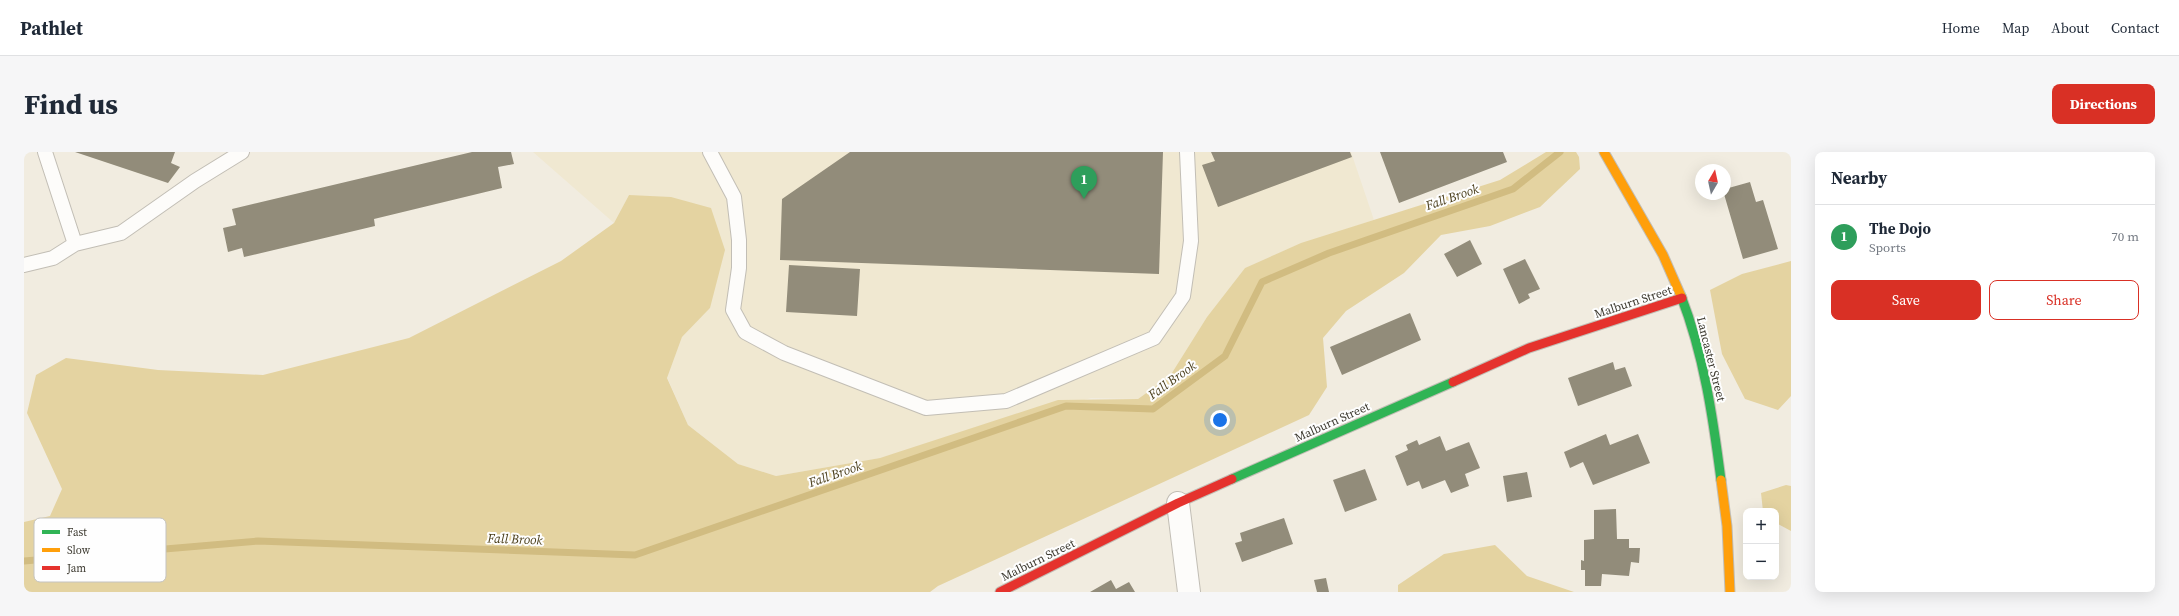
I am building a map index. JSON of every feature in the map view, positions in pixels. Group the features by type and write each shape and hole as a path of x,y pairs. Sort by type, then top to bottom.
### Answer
{"street":[{"name":"Lancaster Street","path":"1604,152 1663,255 1682,298 1701,360 1713,414 1727,526 1730,592"},
{"name":"Malburn Street","path":"1000,592 1178,504 1529,348 1682,298"},
{"path":"1178,504 1189,592"}],"lane":[{"path":"45,152 75,244"},
{"path":"24,265 53,258 75,244 121,233 196,181 242,152"},
{"path":"710,152 734,197 739,240 739,268 733,310 745,332 784,353 926,408 1006,401 1154,338 1183,296 1191,241 1187,152"}],"shaded area":[{"path":"533,152 1351,152 1374,220 1295,246 1245,268 1207,317 1170,376 1138,399 1091,398 880,458 776,476 738,464 688,425 667,377 682,337 710,308 629,195 614,223"},
{"path":"1546,152 1576,152 1579,157 1580,169 1540,207 1490,226 1441,235 1404,273 1346,311 1323,338 1327,387 1309,415 938,586 930,592 24,592 24,522 34,520 34,582 166,582 166,518 41,518 50,516 62,489 27,413 36,375 66,358 158,370 263,375 409,338 561,261 614,223 629,195 671,197 711,208 725,250 710,308 682,337 667,378 688,425 738,464 776,476 880,458 1058,400 1138,399 1170,376 1207,317 1245,268 1301,243 1500,180"},
{"path":"1791,261 1791,396 1778,410 1745,399 1722,354 1710,290 1742,274"},
{"path":"1786,485 1791,486 1791,531 1779,525 1779,508 1763,508 1761,493"},
{"path":"1495,545 1527,576 1574,592 1398,592 1398,585 1444,554"}],"building":[{"path":"75,152 175,152 171,163 180,167 168,183"},
{"path":"472,152 511,152 514,164 498,167 502,188 374,219 375,226 244,257 242,248 228,252 223,228 236,225 232,209"},
{"path":"850,152 1163,152 1159,274 780,260 782,199"},
{"path":"1211,152 1350,152 1352,157 1218,207 1202,165 1215,161"},
{"path":"1380,152 1503,152 1507,162 1399,203"},
{"path":"1750,182 1756,202 1763,200 1778,249 1743,259 1726,200 1731,200 1731,187"},
{"path":"1470,240 1482,264 1457,277 1444,254"},
{"path":"1525,259 1540,289 1528,294 1530,298 1519,304 1503,269"},
{"path":"789,265 860,269 857,316 786,312"},
{"path":"1410,313 1421,340 1342,375 1330,347"},
{"path":"1613,362 1615,370 1625,367 1632,386 1578,406 1568,378"},
{"path":"1606,434 1610,445 1638,434 1650,463 1593,485 1583,462 1570,468 1564,452"},
{"path":"1440,436 1446,451 1469,442 1480,468 1465,474 1469,486 1451,493 1445,480 1422,489 1419,481 1407,486 1395,456 1408,450 1406,445 1417,440 1419,445"},
{"path":"1365,469 1377,500 1345,512 1333,480"},
{"path":"1527,472 1532,497 1507,502 1503,476"},
{"path":"1616,509 1617,539 1629,539 1629,548 1640,548 1639,563 1631,562 1629,576 1602,574 1601,586 1585,586 1585,570 1581,570 1581,560 1584,561 1584,540 1594,539 1594,510"},
{"path":"1284,518 1293,544 1242,562 1235,543 1242,541 1240,533"},
{"path":"1326,578 1329,592 1317,592 1314,580"},
{"path":"1111,580 1116,589 1129,582 1135,592 1090,592"}],"waterway":[{"name":"Fall Brook","path":"166,549 258,541 635,555 1066,406 1153,409 1225,356 1262,282 1329,253 1513,189 1560,152"},
{"name":"Fall Brook","path":"24,561 34,560"}],"traffic: fast":[{"path":"1681,296 1702,364 1715,433 1721,480"},
{"path":"1232,479 1453,382"}],"traffic: slow":[{"path":"1604,152 1663,255 1681,296"},
{"path":"1721,480 1727,526 1730,592"}],"traffic: jam":[{"path":"1453,382 1529,348 1682,298"},
{"path":"1000,592 1178,503 1232,479"}],"place":[{"name":"The Dojo","path":"1084,199"}]}
